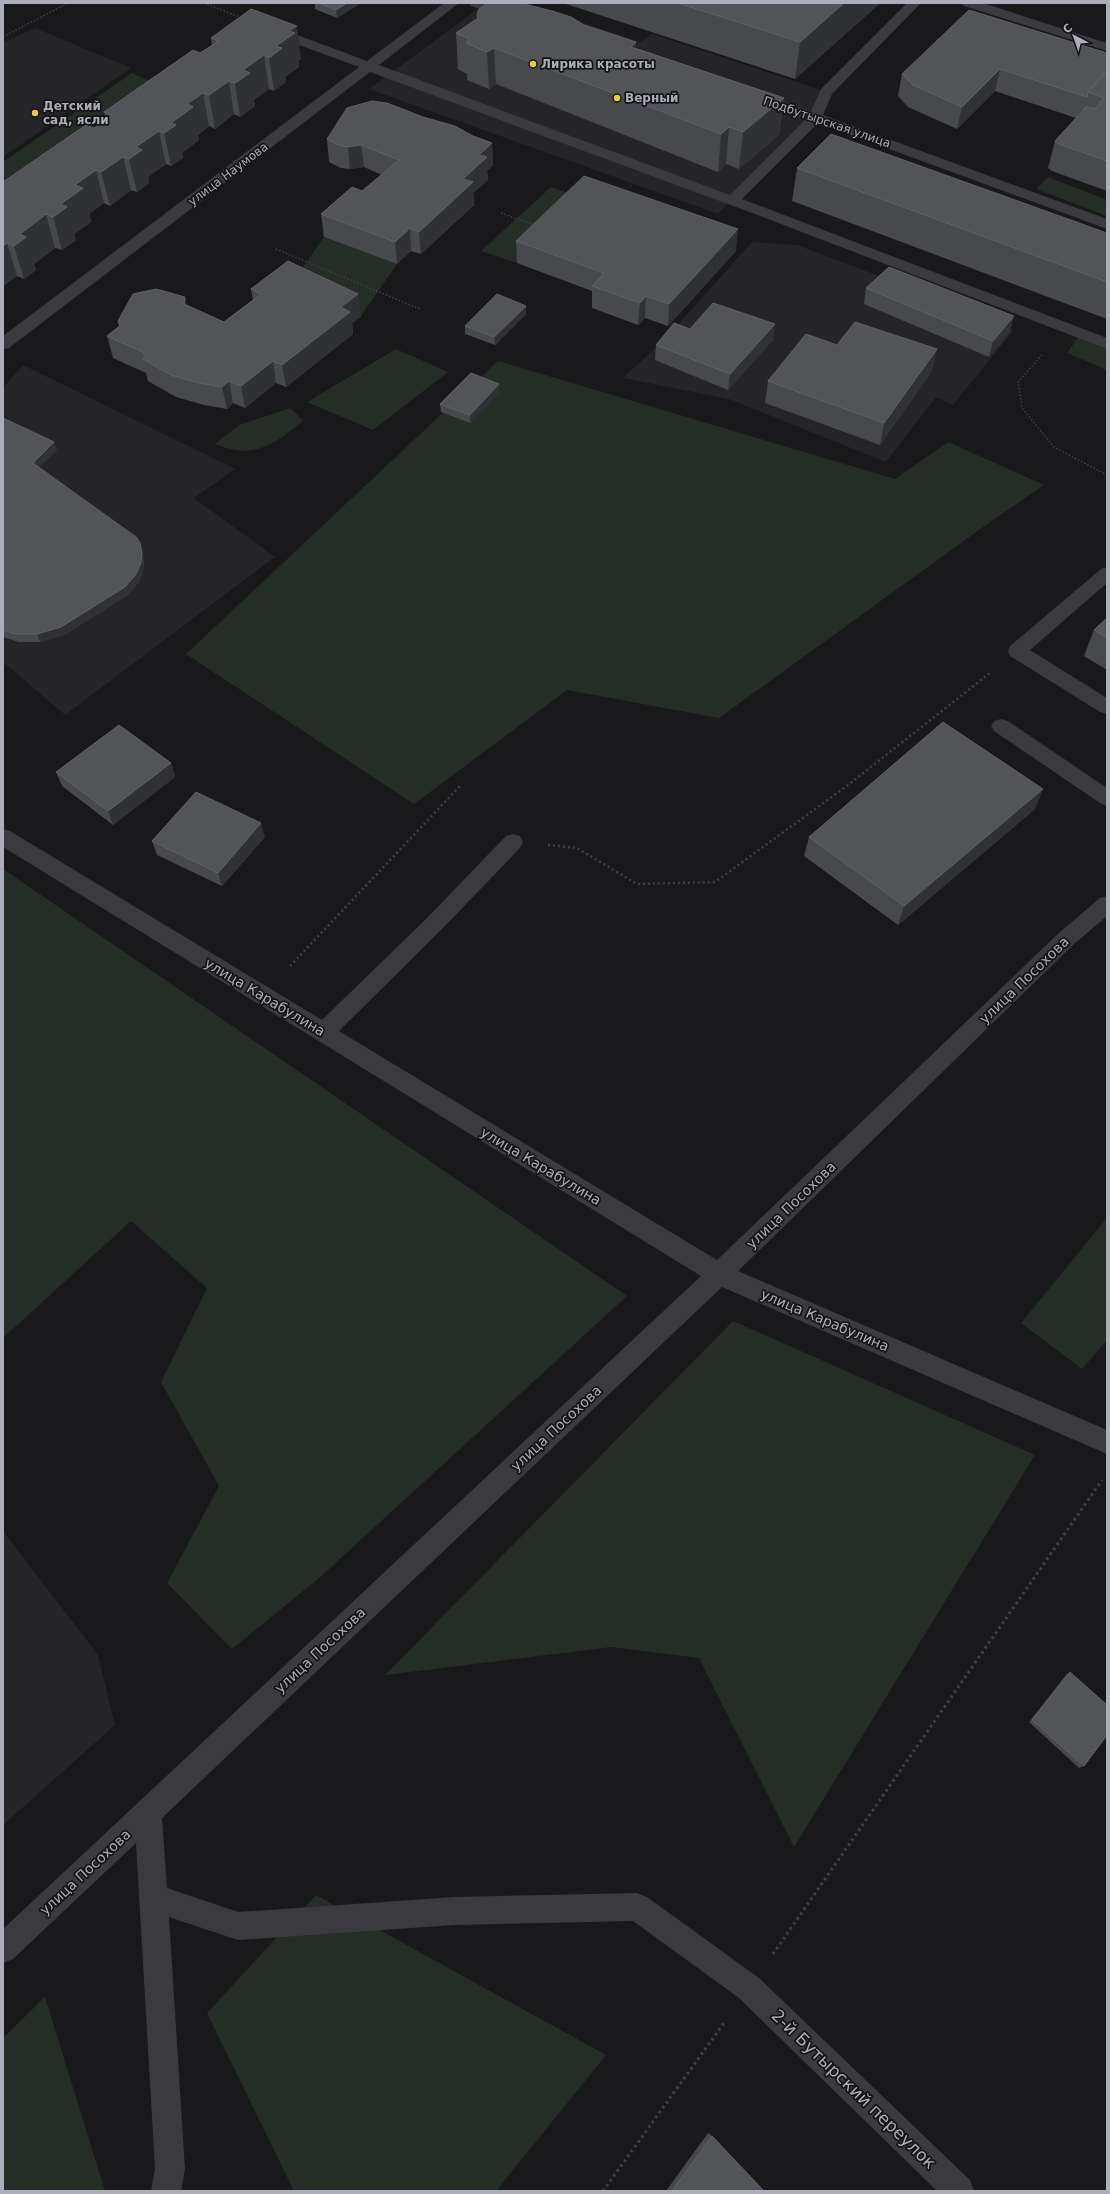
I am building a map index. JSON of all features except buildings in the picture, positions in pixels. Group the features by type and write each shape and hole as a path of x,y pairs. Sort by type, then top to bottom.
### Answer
{"street":[{"name":"улица Наумова","path":"3,344 452,3"},
{"path":"476,3 524,19"},
{"path":"732,201 815,117 826,92 914,3"},
{"path":"969,3 1107,47"},
{"path":"246,20 732,201 1064,329 1107,344"},
{"name":"Подбутырская улица","path":"740,92 815,117 1107,224"},
{"path":"1107,573 1017,651 1107,707"},
{"path":"1001,726 1107,798"},
{"name":"улица Карабулина","path":"3,837 719,1274 1107,1442"},
{"path":"323,1033 435,923 513,842"},
{"name":"улица Посохова","path":"3,1950 719,1274 1067,938 1107,904"},
{"path":"148,1812 170,2169 166,2191"},
{"name":"2-й Бутырский переулок","path":"153,1898 238,1926 454,1911 636,1907 749,1988 959,2191"}],"path":[{"path":"3,37 68,3"},
{"path":"204,3 246,20"},
{"path":"501,213 543,228"},
{"path":"276,249 420,309"},
{"path":"1064,329 1018,382 1022,408 1054,447 1107,475"},
{"path":"513,842 577,848 637,884 715,882 848,785 1017,651"},
{"path":"262,996 461,785"},
{"path":"603,2191 749,1988 1107,1473"}],"shaded area":[{"path":"486,3 527,3 640,42 652,34 824,91 815,117 718,214 369,89"},
{"name":"Детский сад, ясли","path":"35,28 131,68 3,157 3,43"},
{"path":"132,73 150,81 3,184 3,162"},
{"path":"1048,177 1107,200 1107,216 1036,189"},
{"path":"551,187 583,198 517,263 481,251"},
{"path":"324,237 397,264 361,316 291,284"},
{"path":"752,242 797,245 874,274 1013,331 953,405 936,397 886,462 729,399 623,378 667,337"},
{"path":"1080,335 1107,346 1107,370 1067,353"},
{"path":"396,349 448,372 373,430 307,402"},
{"path":"498,361 895,479 948,442 1044,485 983,527 719,718 567,690 414,804 186,654"},
{"path":"23,365 235,469 194,498 275,557 65,715 3,662 3,388"},
{"path":"291,408 303,421 282,437 262,448 241,451 215,444 239,425"},
{"path":"3,869 627,1296 318,1579 232,1649 167,1583 219,1486 161,1382 207,1288 131,1221 3,1338"},
{"path":"1107,1218 1107,1340 1082,1369 1021,1323"},
{"path":"733,1321 1035,1455 794,1847 699,1658 611,1647 385,1675"},
{"path":"3,1531 98,1655 115,1725 3,1825"},
{"path":"316,1895 606,2055 496,2191 294,2191 207,2013"},
{"path":"45,1997 105,2191 3,2191 3,2038"}],"place":[{"name":"Лирика красоты","path":"533,64"},
{"name":"Верный","path":"617,98"},
{"name":"Детский сад, ясли","path":"35,113"}]}
